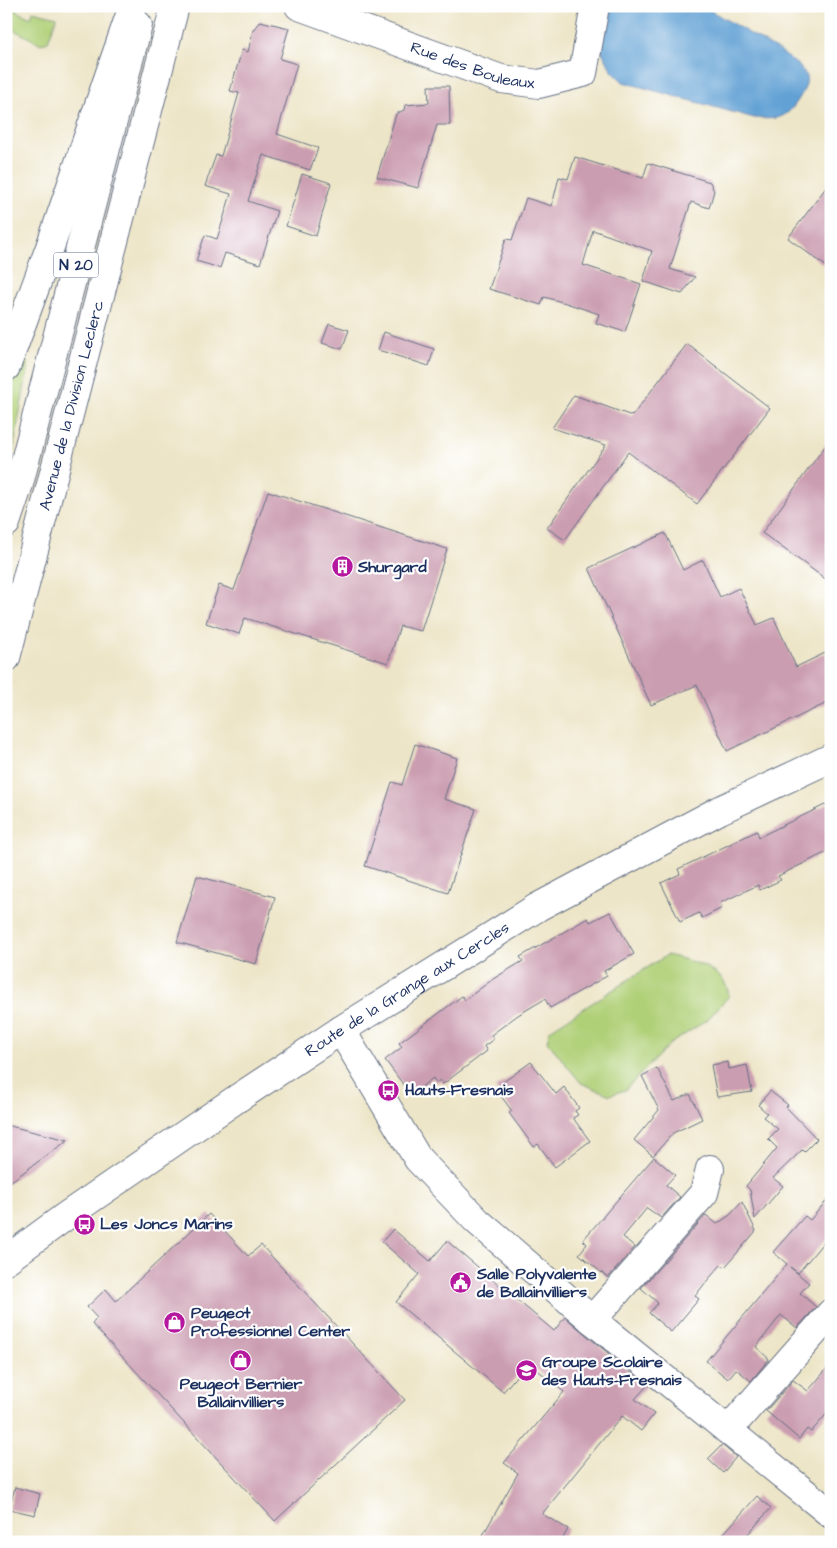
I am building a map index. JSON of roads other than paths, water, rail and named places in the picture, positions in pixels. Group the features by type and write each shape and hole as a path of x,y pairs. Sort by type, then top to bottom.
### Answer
{"main road":[{"path":"6,367 50,247 133,6"},
{"name":"Avenue de la Division Leclerc","path":"6,524 19,484 143,6"},
{"name":"Avenue de la Division Leclerc","path":"6,658 175,6"},
{"name":"Rue des Bouleaux","path":"299,6 501,79 539,84 583,73 595,6"},
{"name":"Route de la Grange aux Cercles","path":"6,1260 177,1139 341,1030 538,907 720,810 831,758"},
{"path":"341,1030 418,1159 477,1221 592,1320 831,1514"},
{"path":"592,1320 704,1193 710,1169"},
{"path":"728,1430 831,1313"}],"water":[{"path":"605,6 703,6 781,52 799,66 806,75 805,87 791,110 786,114 776,118 762,119 623,82 612,71 600,48"}],"place":[{"name":"Shurgard","path":"342,567"},
{"name":"Hauts-Fresnais","path":"389,1090"},
{"name":"Les Joncs Marins","path":"84,1224"},
{"name":"Salle Polyvalente de Ballainvilliers","path":"461,1283"},
{"name":"Peugeot Professionnel Center","path":"175,1322"},
{"name":"Peugeot Bernier Ballainvilliers","path":"241,1360"},
{"name":"Groupe Scolaire des Hauts-Fresnais","path":"526,1371"}]}
